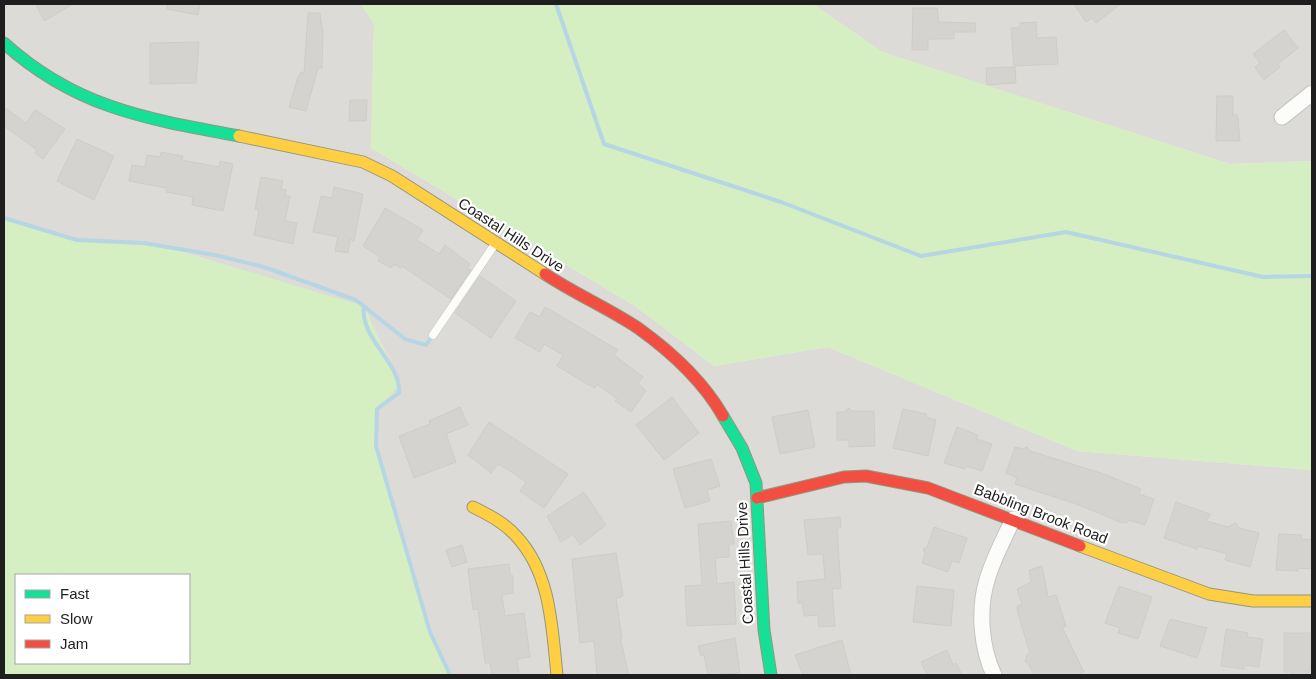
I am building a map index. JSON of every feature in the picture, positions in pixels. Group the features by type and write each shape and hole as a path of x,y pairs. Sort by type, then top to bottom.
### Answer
{"street":[{"name":"Coastal Hills Drive","path":"4,44 25,62 59,86 77,96 116,110 363,162 392,176 555,281 637,328 677,360 708,395 731,428 752,469 757,498 764,630 770,675"},
{"path":"1282,117 1312,93"},
{"name":"Babbling Brook Road","path":"757,498 844,477 866,476 928,488 1013,518 1209,594 1253,601 1312,601"},
{"path":"473,507 508,526 526,546 537,564 546,590 557,675"},
{"path":"994,675 987,660 984,639 984,595 987,580 1013,518"}],"lane":[{"path":"433,335 496,242"}],"shaded area":[{"path":"4,4 361,4 374,24 371,148 635,306 714,366 828,347 1077,451 1312,470 1312,675 449,675 430,632 376,446 377,409 400,383 364,307 163,246 77,240 4,217"},
{"path":"813,4 1312,4 1312,161 1230,164 882,52"}],"green space":[{"path":"361,4 813,4 882,52 1230,164 1312,161 1312,470 1077,451 828,347 714,366 635,306 371,148 374,24"},
{"path":"4,217 77,240 163,246 364,306 400,384 377,410 376,446 430,632 449,675 4,675"}],"building":[{"path":"36,4 73,4 44,21"},
{"path":"167,4 200,4 198,15 167,9"},
{"path":"1074,4 1121,4 1096,23 1092,18 1086,22"},
{"path":"913,8 937,8 939,22 976,23 975,32 954,32 954,39 928,39 928,50 912,50"},
{"path":"308,13 320,13 323,36 322,68 318,68 306,111 289,107 297,80 301,72 304,73"},
{"path":"1036,22 1037,38 1056,37 1058,64 1014,66 1011,28 1020,27 1020,23"},
{"path":"1284,30 1298,48 1278,64 1280,67 1264,80 1255,67 1260,63 1253,54"},
{"path":"199,42 196,83 150,84 150,43"},
{"path":"1015,67 1016,83 987,85 986,68"},
{"path":"1217,96 1233,96 1233,115 1237,115 1238,118 1240,141 1216,141"},
{"path":"350,100 367,100 366,121 349,121"},
{"path":"4,107 26,123 35,110 65,129 43,159 35,153 37,150 4,126"},
{"path":"77,139 114,156 94,200 57,181"},
{"path":"161,152 183,156 182,160 219,167 220,161 233,164 223,211 192,205 193,197 166,192 166,188 129,181 132,165 145,167 147,155 160,157"},
{"path":"261,177 283,181 281,189 286,190 285,196 290,196 285,221 297,223 293,244 254,235 259,210 255,209"},
{"path":"334,187 363,194 354,241 350,239 348,253 335,251 338,237 313,232 321,196 332,198"},
{"path":"385,208 423,230 417,240 439,254 445,245 470,264 467,268 471,270 451,299 402,266 401,268 394,264 391,268 378,261 380,257 363,246"},
{"path":"480,276 516,301 491,338 455,313"},
{"path":"545,307 618,350 614,355 643,377 638,383 646,391 631,412 615,401 617,399 597,384 595,388 557,366 563,355 544,344 540,352 515,338 530,312 540,317"},
{"path":"672,397 699,433 664,460 636,425"},
{"path":"460,407 468,425 446,434 456,462 414,478 399,436 430,424 429,421"},
{"path":"849,408 852,411 874,411 875,446 849,447 849,440 837,440 837,412 844,412"},
{"path":"903,409 927,414 926,417 936,420 928,456 893,448"},
{"path":"808,410 815,447 780,454 772,417"},
{"path":"489,422 568,474 544,508 520,491 526,482 498,464 491,473 468,455"},
{"path":"957,427 978,435 976,439 992,444 982,471 966,466 965,469 944,463"},
{"path":"1015,447 1023,449 1027,447 1030,451 1104,474 1141,489 1139,494 1154,499 1145,525 1129,520 1127,523 1120,522 1076,504 1015,484 1017,478 1006,473"},
{"path":"711,459 720,486 707,490 710,501 685,508 673,469"},
{"path":"584,492 606,525 580,545 573,534 561,542 547,516"},
{"path":"1176,502 1210,514 1207,521 1228,527 1236,523 1239,528 1259,533 1250,567 1225,560 1227,554 1198,546 1197,549 1164,538"},
{"path":"840,517 841,528 837,528 841,588 832,589 835,626 819,627 818,615 804,616 802,603 798,603 797,582 825,579 823,554 808,555 804,520"},
{"path":"731,521 734,544 729,544 729,557 715,558 717,584 734,582 736,624 687,625 685,586 702,585 698,524"},
{"path":"934,527 967,538 959,563 952,561 948,572 922,563 925,554 923,549 927,547"},
{"path":"1279,534 1302,535 1301,539 1312,540 1312,569 1299,568 1298,571 1276,570"},
{"path":"462,545 467,562 452,567 446,550"},
{"path":"616,553 623,595 616,598 622,638 620,638 629,675 597,675 594,641 580,643 572,559"},
{"path":"509,564 510,574 513,576 513,593 502,595 505,616 524,613 530,657 517,659 519,675 492,675 490,663 485,663 478,609 473,610 468,569"},
{"path":"1042,566 1048,597 1056,595 1066,626 1062,627 1084,672 1076,675 1034,675 1028,663 1025,662 1027,655 1030,653 1018,614 1017,606 1022,604 1017,589 1031,582 1029,570"},
{"path":"917,586 954,590 951,626 913,622"},
{"path":"1119,586 1152,597 1138,639 1118,633 1120,628 1105,623"},
{"path":"1170,619 1207,628 1197,658 1160,646"},
{"path":"1226,629 1248,633 1247,637 1263,639 1259,667 1244,665 1244,669 1221,666"},
{"path":"1284,633 1312,633 1312,669 1309,669 1309,675 1291,675 1291,672 1284,672"},
{"path":"735,638 740,673 708,675 704,655 701,656 698,646"},
{"path":"842,640 851,675 803,675 795,655"},
{"path":"947,650 953,665 956,663 962,675 927,675 921,662"}],"waterway":[{"path":"556,4 604,144 781,202 921,256 1066,232 1263,277 1312,276"},
{"path":"4,218 77,240 143,243 215,255 264,267 356,300 405,339 426,345 433,335"},
{"path":"364,306 364,318 368,329 394,372 398,382 399,393 377,409 376,446 430,632 450,675"}],"traffic: fast":[{"path":"4,43 31,65 58,83 86,97 114,108 143,116 239,136"},
{"path":"723,416 742,448 756,483 764,630 771,675"}],"traffic: slow":[{"path":"239,136 363,162 392,176 545,274"},
{"path":"473,507 512,532 528,552 537,568 548,602 557,675"},
{"path":"1080,546 1209,594 1253,601 1312,601"}],"traffic: jam":[{"path":"545,274 627,321 650,337 696,379 723,416"},
{"path":"757,498 844,477 866,476 928,488 1080,546"}]}
